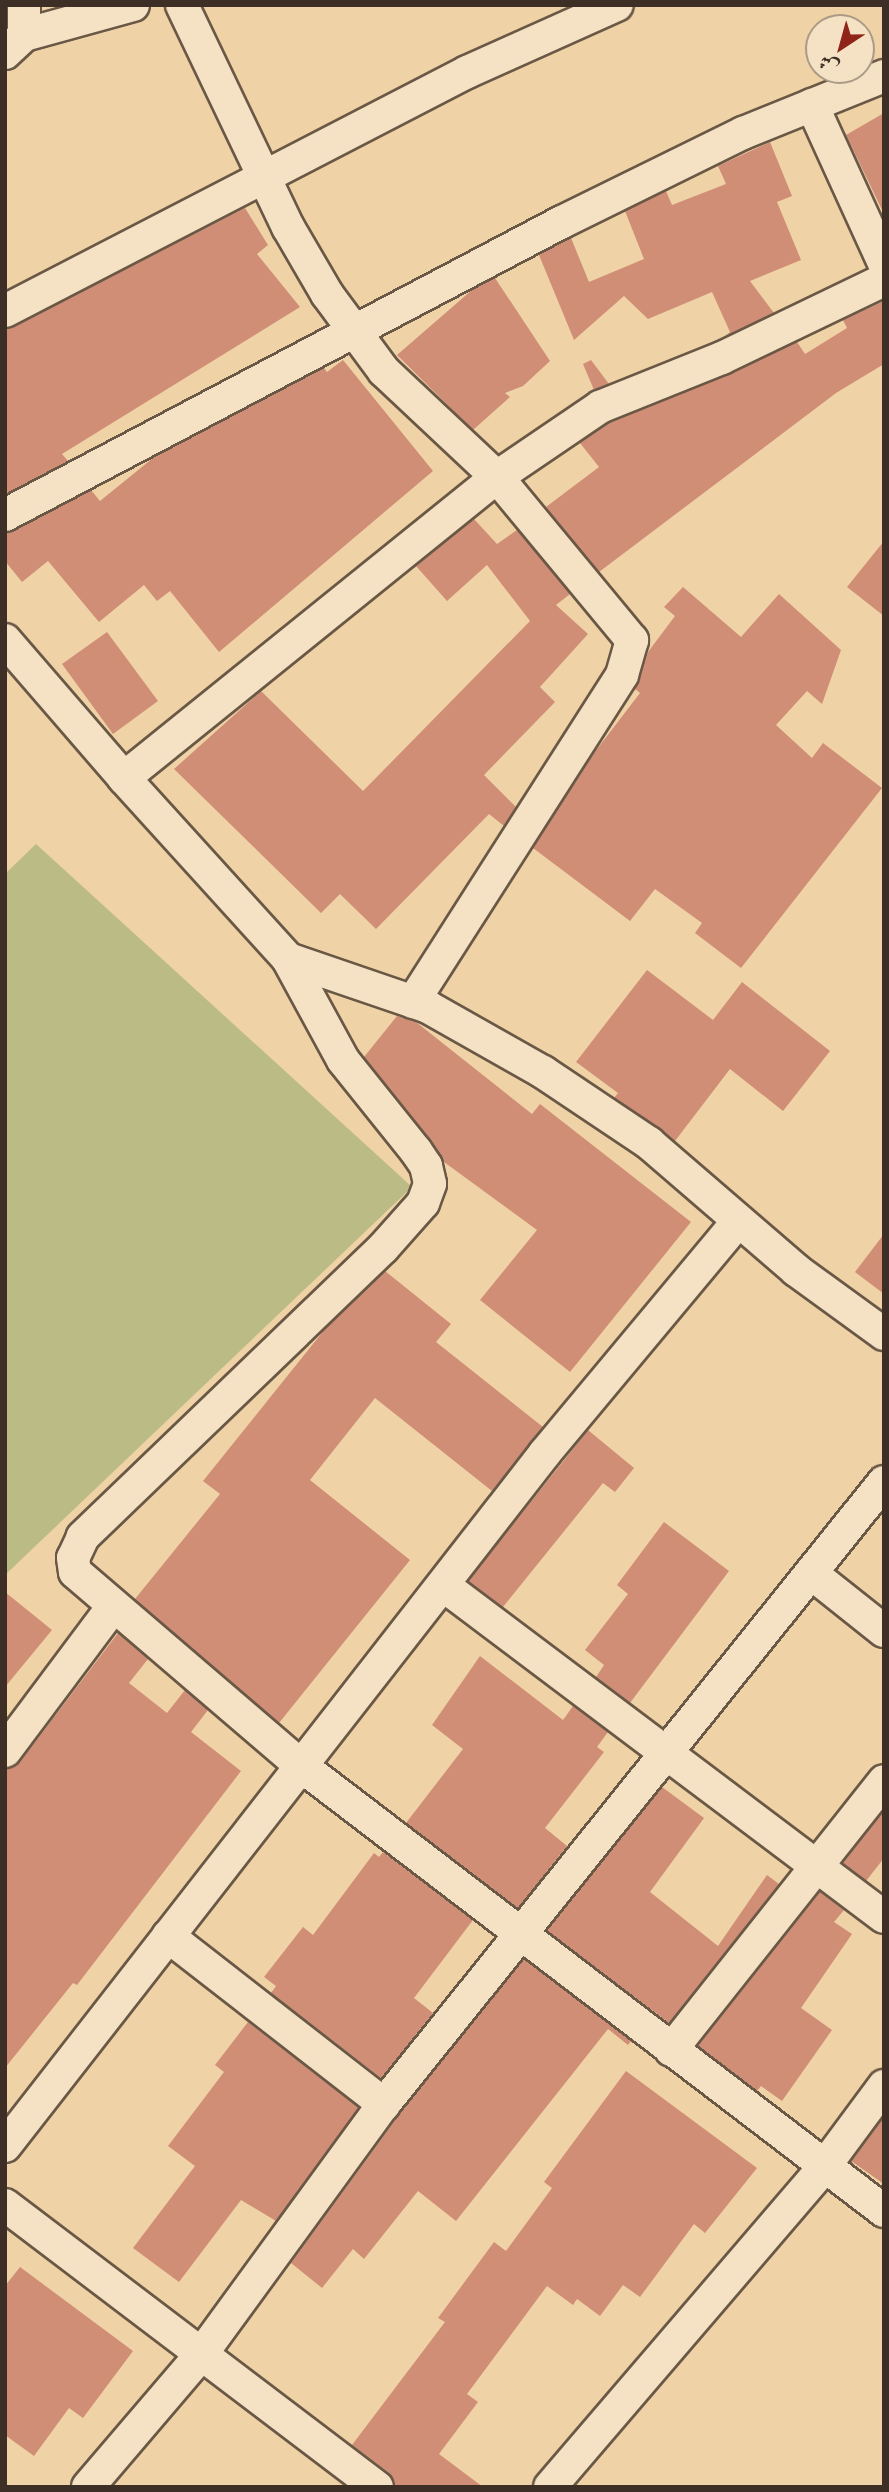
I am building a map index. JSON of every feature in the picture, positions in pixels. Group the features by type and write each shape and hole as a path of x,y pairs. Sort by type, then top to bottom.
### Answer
{"street":[{"path":"18,31 133,5"},
{"path":"182,5 288,228 356,333 384,371 497,477 620,621 632,640 632,650 622,675 412,1002"},
{"path":"5,311 467,72 617,5"},
{"path":"5,515 356,333 562,222 743,133 884,76"},
{"path":"812,105 884,264"},
{"path":"124,778 497,477 600,407 722,358 884,280"},
{"path":"10,650 288,959 343,1060 426,1166 429,1195 383,1248 83,1537 73,1558 75,1572 112,1608 304,1768 884,2211"},
{"path":"288,959 412,1002 479,1033 607,1113 738,1221 884,1334"},
{"path":"5,2146 168,1936 304,1768 443,1585 738,1221"},
{"path":"88,2487 200,2356 384,2104 884,1482"},
{"path":"811,1573 884,1631"},
{"path":"443,1585 669,1752 884,1917"},
{"path":"5,1751 112,1608"},
{"path":"671,2050 884,1781"},
{"path":"168,1936 384,2104"},
{"path":"550,2487 824,2167 884,2086"},
{"path":"5,2205 200,2356 377,2487"}],"green space":[{"path":"36,844 412,1187 5,1575 5,874"}],"building":[{"path":"884,113 884,214 846,135"},
{"path":"770,142 792,196 777,202 801,260 750,281 774,313 724,337 730,332 712,292 648,319 624,296 574,340 539,255 571,238 589,282 644,259 625,211 666,191 672,205 726,184 718,166"},
{"path":"245,208 268,245 257,254 300,307 62,454 68,461 5,494 5,330"},
{"path":"495,278 550,361 523,386 505,393 510,397 473,430 397,355 472,290"},
{"path":"884,301 884,364 836,393 599,572 546,507 599,467 580,443 609,423 797,342 805,354 847,328 843,320"},
{"path":"343,360 433,471 219,652 170,591 157,601 144,585 99,622 48,561 22,582 5,561 5,533 91,490 100,501 153,458 324,368 327,372"},
{"path":"591,360 609,384 594,390 583,364"},
{"path":"474,519 497,544 517,530 570,594 556,605 588,634 540,687 555,702 484,775 516,807 504,826 489,814 376,929 340,894 321,913 174,769 261,691 363,791 530,621 487,565 447,601 416,566"},
{"path":"884,541 884,616 847,587"},
{"path":"683,587 741,637 779,594 841,650 822,704 807,691 776,725 812,758 823,743 882,788 741,968 695,933 702,923 655,889 630,921 533,848 594,753 640,693 635,689 648,652 675,616 664,607"},
{"path":"107,632 158,701 113,734 62,664"},
{"path":"647,970 713,1020 742,982 830,1051 783,1111 730,1069 675,1141 614,1098 618,1093 576,1062"},
{"path":"397,1016 416,1022 532,1114 540,1104 691,1222 570,1372 480,1300 537,1230 444,1162 364,1057"},
{"path":"884,1234 884,1294 855,1272"},
{"path":"385,1271 451,1324 436,1342 543,1427 492,1491 375,1398 310,1480 410,1560 279,1723 135,1599 220,1494 203,1481 325,1329"},
{"path":"588,1430 634,1468 615,1492 603,1483 503,1607 468,1581"},
{"path":"664,1522 729,1571 630,1703 596,1677 604,1665 585,1650 628,1594 617,1585"},
{"path":"5,1592 52,1630 5,1687"},
{"path":"118,1633 148,1659 129,1683 167,1713 185,1690 208,1710 191,1732 241,1771 77,1985 73,1983 5,2068 5,1769 20,1762"},
{"path":"480,1656 563,1720 573,1706 608,1732 597,1747 604,1752 545,1828 567,1846 518,1908 406,1823 463,1749 432,1725"},
{"path":"662,1787 704,1818 650,1892 718,1946 767,1875 779,1884 669,2023 547,1931"},
{"path":"884,1811 884,1858 866,1881 843,1863"},
{"path":"383,1852 473,1920 414,1998 433,2013 381,2078 271,1993 276,1986 264,1977 303,1927 313,1935 374,1853 379,1857"},
{"path":"820,1892 844,1910 834,1922 852,1934 801,2008 832,2030 782,2101 761,2086 757,2091 698,2046"},
{"path":"524,1959 631,2041 628,2045 608,2029 456,2221 418,2191 364,2259 353,2249 322,2288 291,2263 399,2115"},
{"path":"248,2022 359,2108 276,2221 241,2200 179,2282 133,2248 195,2166 168,2146 224,2072 215,2065"},
{"path":"626,2071 757,2168 705,2233 694,2224 640,2297 623,2285 600,2316 577,2299 573,2305 547,2286 467,2394 478,2402 439,2454 483,2487 396,2487 388,2472 352,2445 445,2322 438,2318 494,2242 506,2251 552,2188 544,2182"},
{"path":"884,2117 884,2184 851,2161"},
{"path":"20,2267 133,2351 83,2418 69,2408 34,2456 5,2435 5,2286"}]}
